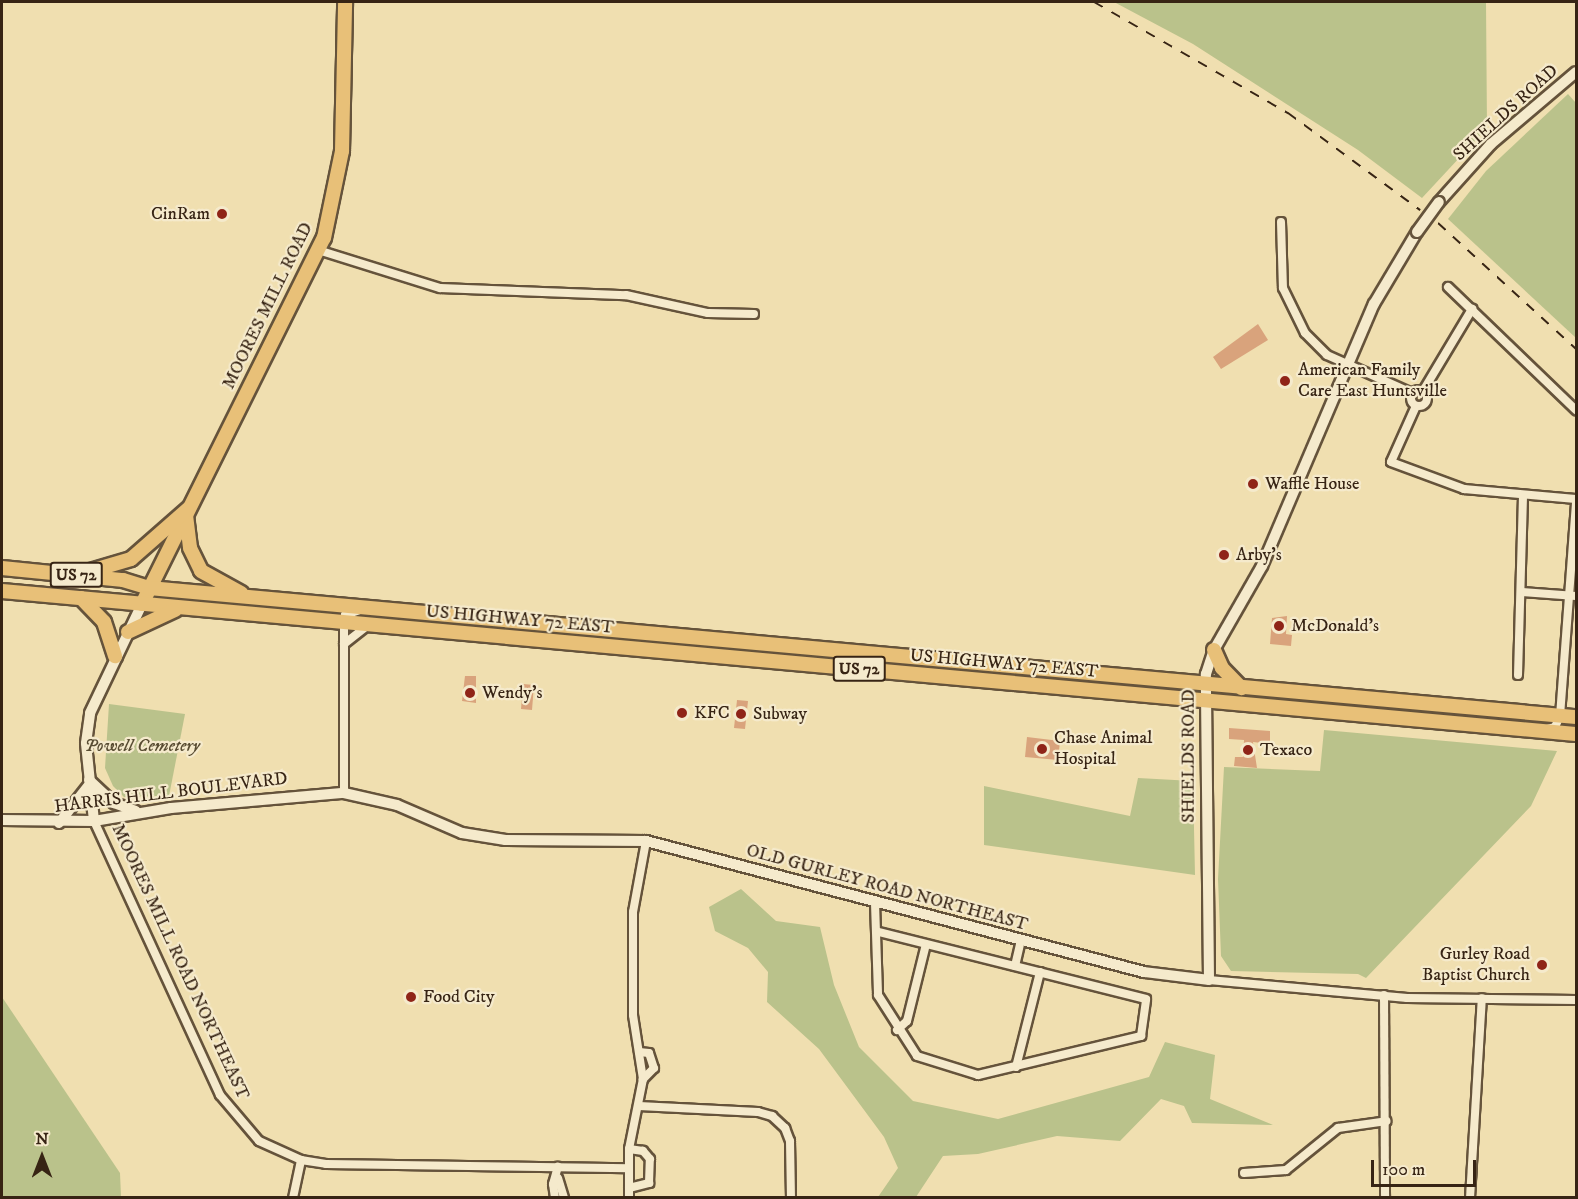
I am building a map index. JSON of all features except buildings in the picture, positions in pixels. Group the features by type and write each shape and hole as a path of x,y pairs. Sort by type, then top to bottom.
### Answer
{"main road":[{"name":"MOORES MILL ROAD","path":"187,511 318,250 334,204 342,151 345,2"},
{"path":"77,575 131,559 187,511"},
{"path":"187,511 190,548 201,571 249,596"},
{"name":"MOORES MILL ROAD NORTHEAST","path":"142,604 187,511"},
{"name":"US 72","path":"2,568 77,575 150,588"},
{"name":"US HIGHWAY 72 EAST","path":"150,588 1576,717"},
{"name":"US 72","path":"2,591 142,604"},
{"path":"81,598 104,622 115,656"},
{"name":"US HIGHWAY 72 EAST","path":"142,604 1576,734"},
{"path":"128,632 181,608"},
{"path":"1214,650 1222,668 1241,688"}],"street":[{"name":"SHIELDS ROAD","path":"1209,980 1203,701 1205,683 1214,650 1262,566 1374,304 1417,232 1439,202 1491,144 1576,72"},
{"path":"1281,222 1280,271 1289,307 1314,344 1348,366 1412,393 1423,391 1472,309"},
{"path":"318,250 440,288 626,295 708,313 754,314"},
{"path":"1448,287 1576,410"},
{"path":"1423,391 1427,400 1416,406 1391,462 1464,489 1576,501 1573,596 1560,716 1555,727 1540,731"},
{"path":"1412,393 1416,406"},
{"path":"1518,675 1523,495"},
{"path":"1522,592 1573,596"},
{"name":"MOORES MILL ROAD NORTHEAST","path":"142,604 115,656 90,713 89,783 94,821 220,1095 258,1141 301,1160 629,1168"},
{"path":"344,793 345,615 368,608"},
{"path":"344,644 369,625"},
{"path":"59,823 89,783 114,803 142,812"},
{"name":"HARRIS HILL BOULEVARD","path":"2,820 59,823 94,821 142,812 344,793"},
{"name":"OLD GURLEY ROAD NORTHEAST","path":"344,793 397,805 462,833 505,840 646,841 1144,972 1384,995 1576,1000"},
{"path":"629,1197 629,1149 644,1079 654,1068 649,1053 639,1052 633,1015 633,912 646,841"},
{"path":"875,903 878,995 897,1030 916,1056 978,1075 1141,1036 1146,999 876,931"},
{"path":"1015,966 1021,940"},
{"path":"897,1030 907,1021 926,944"},
{"path":"1016,1067 1040,972"},
{"path":"1384,995 1387,1121 1385,1197"},
{"path":"1470,1197 1482,998"},
{"path":"639,1106 758,1112 772,1116 785,1128 790,1141 791,1197"},
{"path":"1244,1173 1286,1170 1338,1128 1387,1121"},
{"path":"629,1149 643,1151 650,1159 649,1183 629,1188"},
{"path":"293,1197 301,1160"},
{"path":"558,1167 558,1178 564,1197"},
{"path":"555,1197 553,1184 558,1178"}],"green space":[{"path":"1114,2 1486,2 1487,128 1422,198 1358,150 1193,44"},
{"path":"1568,94 1576,103 1576,338 1448,219 1486,171"},
{"name":"Powell Cemetery","path":"109,704 185,714 169,796 124,797 113,786 105,768"},
{"path":"1324,730 1557,751 1531,806 1366,978 1358,974 1231,971 1221,956 1218,879 1224,767 1320,771"},
{"path":"1138,778 1193,781 1195,875 984,845 984,786 1130,816"},
{"path":"741,889 776,921 820,927 834,985 859,1047 913,1101 998,1119 1149,1077 1165,1042 1215,1055 1210,1099 1273,1125 1192,1123 1184,1106 1161,1099 1120,1141 1057,1136 978,1154 943,1156 916,1197 878,1197 898,1168 884,1137 819,1049 767,1002 768,972 748,948 715,931 709,907"},
{"path":"2,997 120,1173 121,1197 2,1197"}],"railway":[{"path":"1094,2 1288,113 1420,210"},
{"path":"1438,223 1576,349"}],"place":[{"name":"CinRam","path":"222,214"},
{"name":"American Family Care East Huntsville","path":"1285,381"},
{"name":"Waffle House","path":"1253,484"},
{"name":"Arby's","path":"1224,555"},
{"name":"McDonald's","path":"1279,626"},
{"name":"Wendy's","path":"470,693"},
{"name":"KFC","path":"682,713"},
{"name":"Subway","path":"741,714"},
{"name":"Chase Animal Hospital","path":"1042,749"},
{"name":"Texaco","path":"1248,750"},
{"name":"Gurley Road Baptist Church","path":"1542,965"},
{"name":"Food City","path":"411,997"}]}
